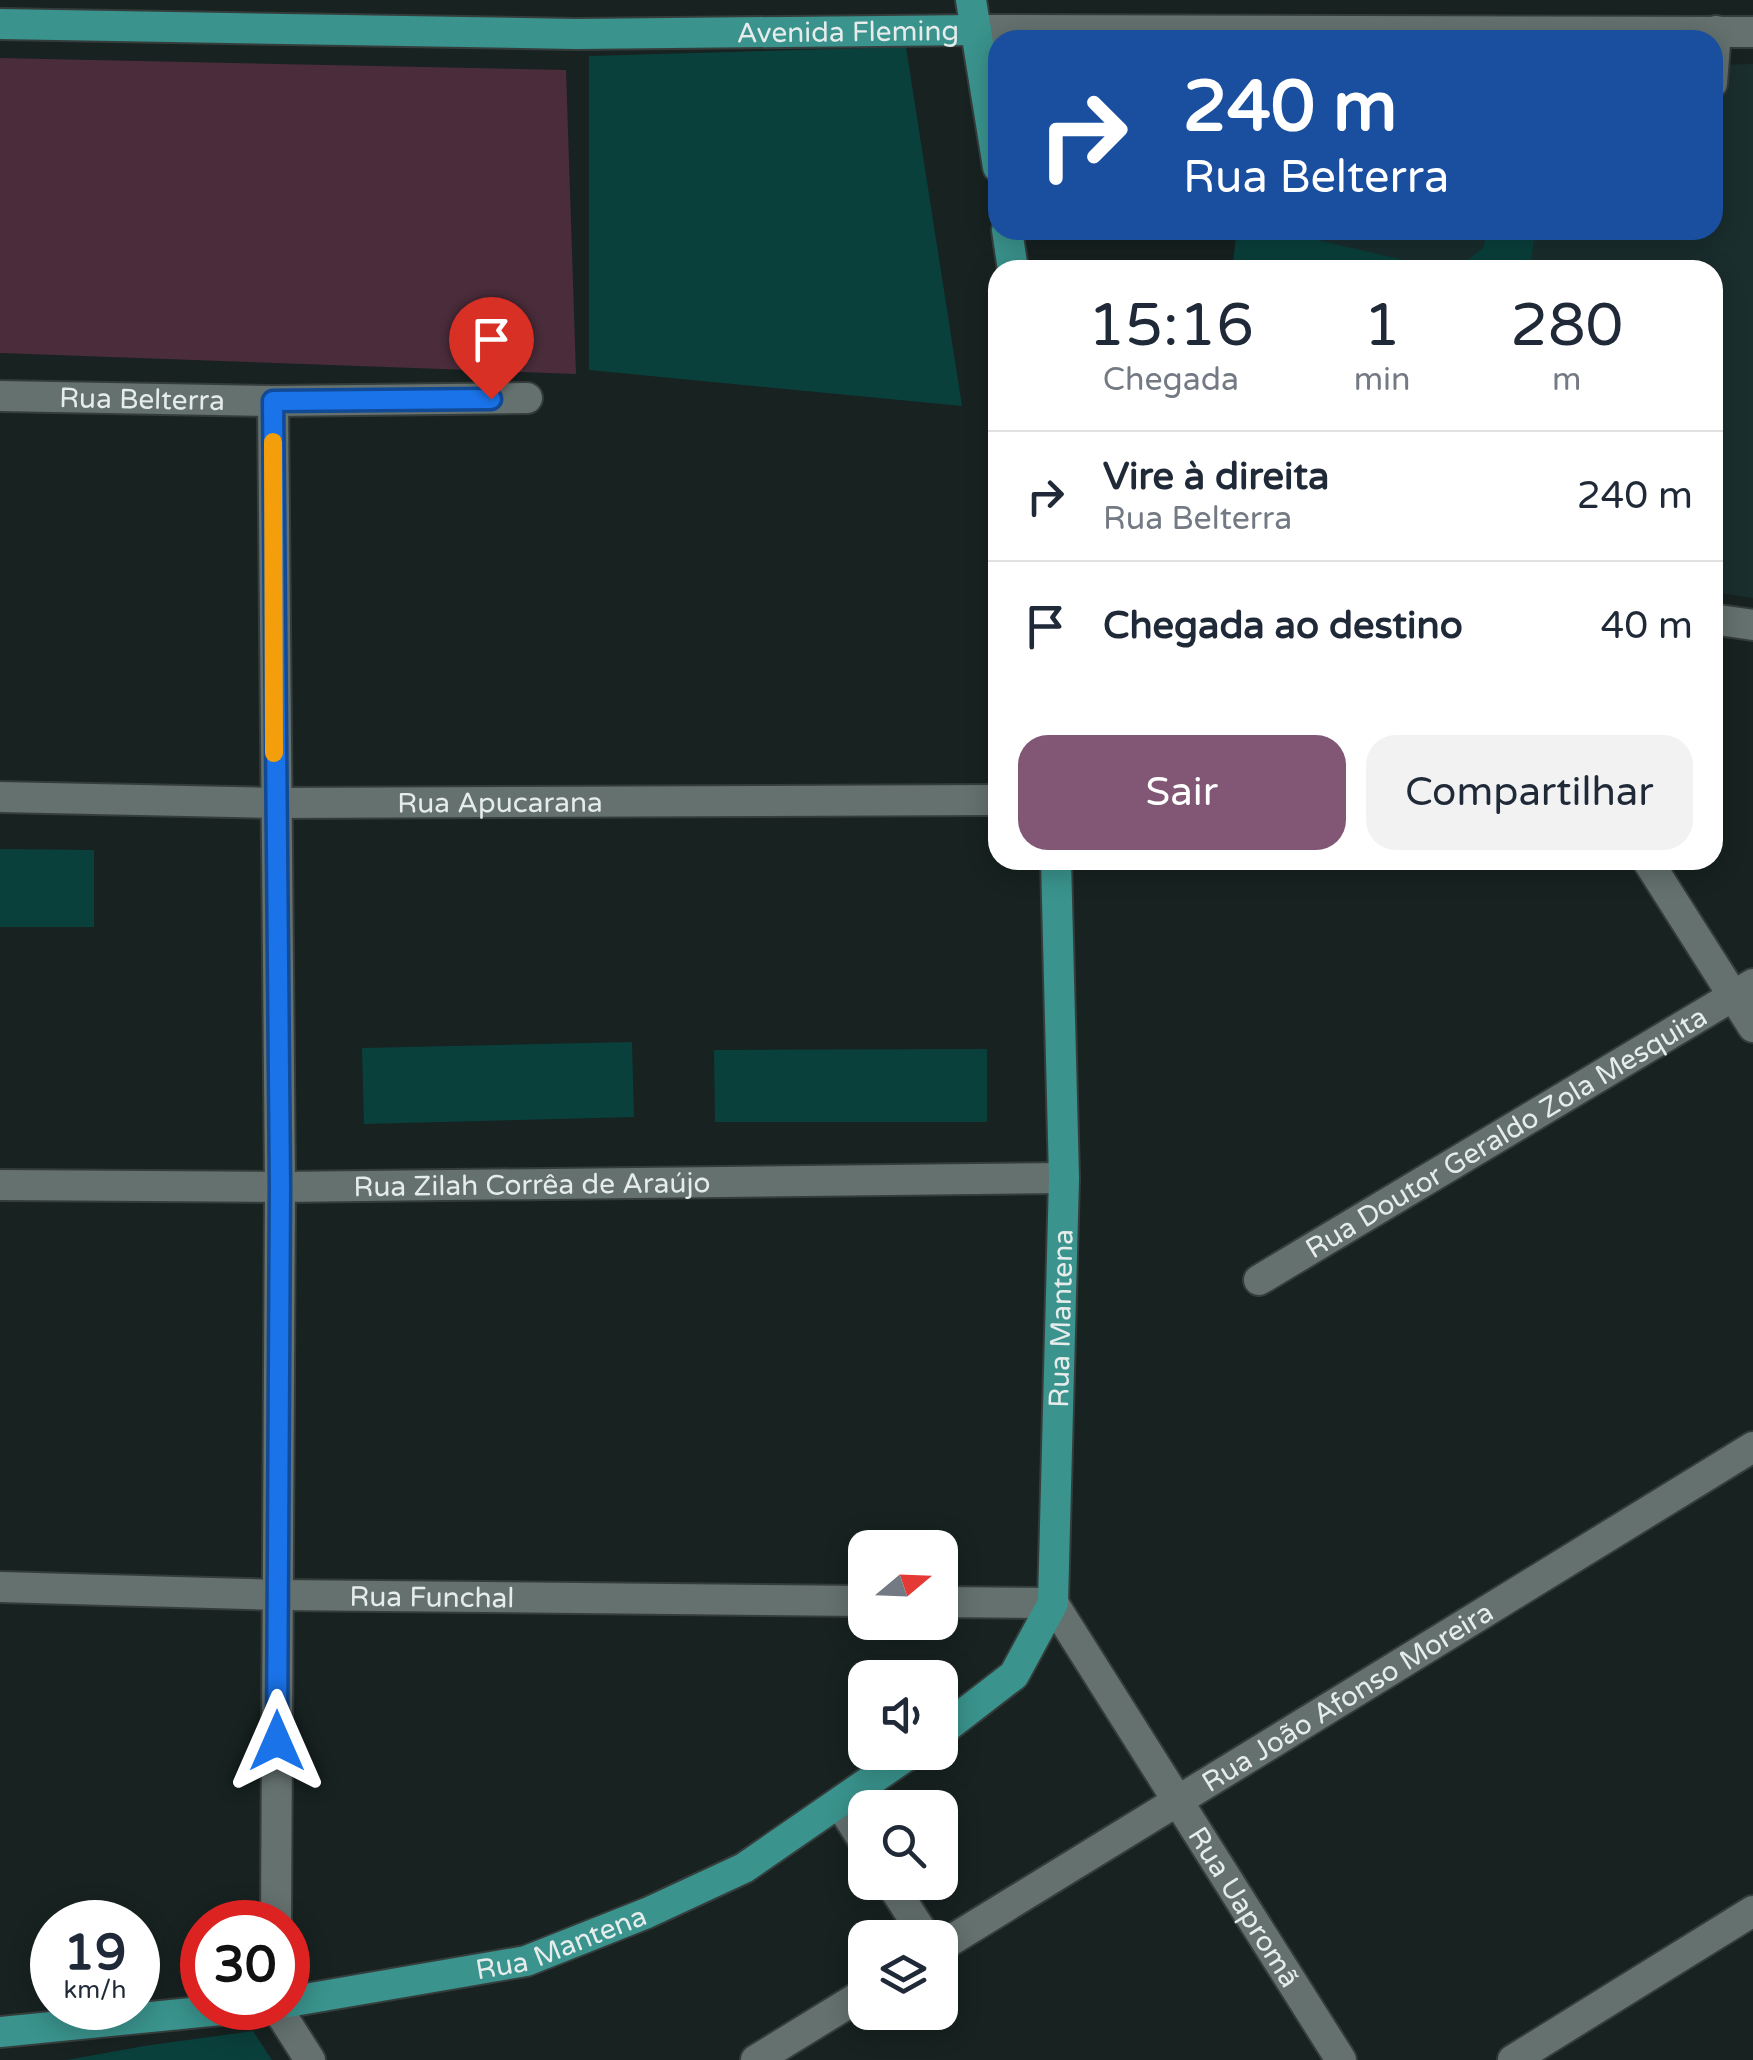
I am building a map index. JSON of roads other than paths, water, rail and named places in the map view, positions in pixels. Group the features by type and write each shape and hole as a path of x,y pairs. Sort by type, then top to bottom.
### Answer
{"main road":[{"name":"Avenida Fleming","path":"0,24 576,34 974,15"},
{"path":"974,15 988,104"},
{"name":"Rua Mantena","path":"958,1718 1014,1675 1053,1603 1064,1178 1056,870"},
{"name":"Rua Mantena","path":"310,1998 526,1961 647,1913 744,1868 887,1770"},
{"path":"8,2026 180,2013"}],"street":[{"name":"Avenida Fleming","path":"974,15 1629,30"},
{"name":"Avenida Fleming","path":"1723,32 1753,32"},
{"name":"Rua Belterra","path":"0,396 273,401 528,398"},
{"path":"273,401 280,1186 276,1900"},
{"path":"1723,621 1753,625"},
{"name":"Rua Apucarana","path":"0,796 274,803 988,800"},
{"path":"1654,870 1743,990 1753,1027"},
{"name":"Rua Doutor Geraldo Zola Mesquita","path":"1259,1280 1743,990"},
{"name":"Rua Zilah Corrêa de Araújo","path":"0,1185 1064,1178"},
{"name":"Rua João Afonso Moreira","path":"958,1936 1753,1447"},
{"name":"Rua Funchal","path":"0,1587 278,1596 848,1601"},
{"path":"958,1602 1053,1603"},
{"name":"Rua Uapromã","path":"1053,1603 1340,2060"},
{"path":"840,1804 848,1816"},
{"path":"1513,2060 1753,1911"},
{"path":"756,2060 848,2003"},
{"path":"291,2030 310,2060"}]}
